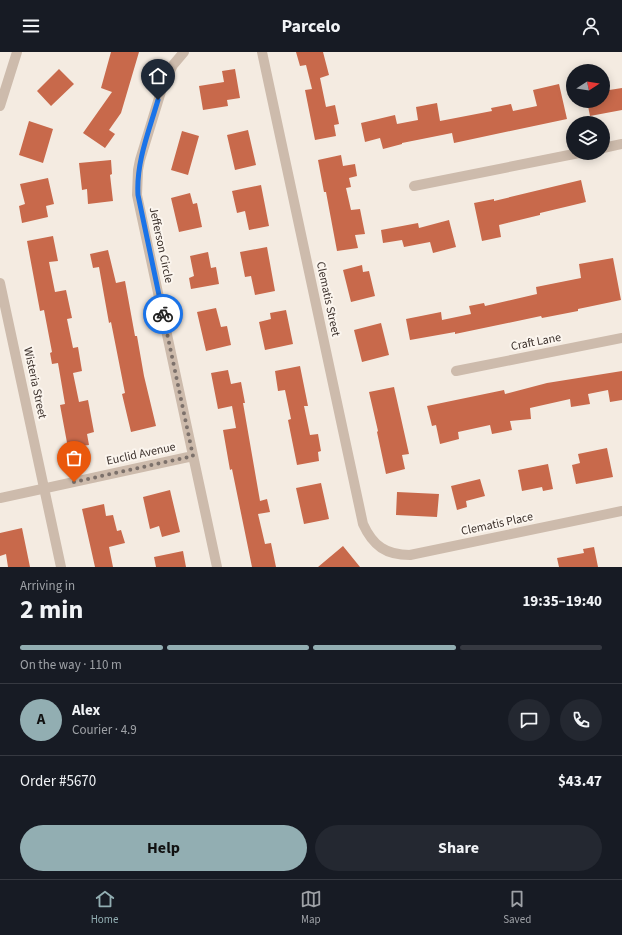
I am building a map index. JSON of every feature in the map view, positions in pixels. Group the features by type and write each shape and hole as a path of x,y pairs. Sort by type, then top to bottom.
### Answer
{"street":[{"path":"0,106 17,52"},
{"name":"Jefferson Circle","path":"184,52 173,65 163,85 140,160 137,186 217,567"},
{"name":"Clematis Street","path":"262,52 363,524 368,534 379,546"},
{"path":"610,147 622,144"},
{"path":"414,186 566,156"},
{"name":"Wisteria Street","path":"0,283 61,567"},
{"name":"Craft Lane","path":"456,371 622,338"},
{"name":"Euclid Avenue","path":"0,498 193,456"},
{"name":"Clematis Place","path":"379,546 388,552 399,555 410,555 622,511"}],"building":[{"path":"111,52 139,52 121,113 109,130 115,134 105,148 83,133 112,92 101,88"},
{"path":"296,52 323,52 329,75 320,78 326,107 335,105 339,124 334,125 336,136 315,140 305,90 312,89 306,65 300,66"},
{"path":"59,69 74,84 51,106 37,91"},
{"path":"235,69 240,98 227,100 228,106 203,110 199,86 224,82 222,71"},
{"path":"559,84 566,119 454,143 452,133 402,143 383,149 380,138 365,142 361,123 395,115 397,124 418,120 416,107 437,103 440,121 492,111 491,108 511,104 513,111 537,106 533,90"},
{"path":"622,88 622,110 590,116 588,108 610,108 610,90"},
{"path":"29,121 53,129 43,163 19,155"},
{"path":"248,130 256,165 235,170 227,135"},
{"path":"182,131 199,136 188,175 171,170"},
{"path":"341,155 343,166 355,164 357,176 349,178 351,187 346,188 351,210 360,209 365,234 355,235 358,248 337,251 326,192 324,192 318,160"},
{"path":"111,160 112,174 110,175 113,201 88,204 87,189 82,190 79,163"},
{"path":"48,178 54,204 46,206 48,217 22,223 19,206 25,204 20,184"},
{"path":"581,180 586,202 499,225 501,237 482,241 474,203 494,199 494,201"},
{"path":"261,185 269,226 249,230 245,211 237,213 232,191"},
{"path":"190,193 193,204 197,203 202,227 179,232 171,198"},
{"path":"449,220 456,247 433,253 430,242 404,247 402,240 383,243 381,230 418,223 419,228"},
{"path":"53,236 58,261 49,262 55,292 66,290 72,318 67,319 73,348 78,347 82,371 73,373 79,402 88,400 94,432 87,434 89,445 68,448 60,405 65,404 58,363 52,364 50,353 52,352 44,310 40,311 27,241"},
{"path":"267,247 275,291 255,295 251,276 245,277 240,252"},
{"path":"108,250 116,283 125,281 135,336 137,336 144,376 156,426 131,432 122,394 125,393 111,322 109,323 99,267 93,268 90,254"},
{"path":"208,252 211,268 216,267 219,284 191,289 189,278 194,276 190,256"},
{"path":"613,258 621,300 542,318 541,316 455,334 455,332 410,340 406,319 441,312 442,320 471,314 469,306 484,303 485,306 537,294 536,287 581,278 579,264"},
{"path":"362,265 363,272 369,271 375,296 351,302 343,270"},
{"path":"216,308 221,327 227,326 231,345 206,351 197,312"},
{"path":"286,310 293,344 265,350 259,322 271,319 270,313"},
{"path":"381,323 389,355 362,362 354,330"},
{"path":"300,366 308,406 304,406 310,435 318,434 321,451 318,452 319,461 297,465 288,420 291,419 285,390 278,391 275,371"},
{"path":"228,370 231,384 241,382 245,403 243,403 260,501 267,499 270,512 258,514 265,544 271,543 276,567 252,567 232,469 230,470 223,430 236,428 232,406 218,409 211,373"},
{"path":"622,371 622,400 610,402 608,390 588,394 590,404 571,407 570,399 530,408 531,419 510,421 512,430 492,434 490,425 458,432 459,439 440,444 436,425 432,426 427,406 504,390 505,394 547,383"},
{"path":"394,387 409,454 402,455 405,469 386,474 369,392"},
{"path":"607,448 613,477 576,484 572,465 580,463 578,454"},
{"path":"548,464 553,489 543,491 542,487 522,491 518,470"},
{"path":"480,479 485,496 466,501 467,507 457,510 451,486"},
{"path":"321,483 329,519 304,524 296,488"},
{"path":"170,490 180,532 162,537 159,526 150,529 143,497"},
{"path":"397,492 439,494 437,517 396,515"},
{"path":"104,504 106,516 113,515 117,531 121,530 125,543 109,547 113,567 95,567 82,509"},
{"path":"22,528 30,567 8,567 6,554 0,556 0,533"},
{"path":"343,546 360,567 318,567"},
{"path":"594,547 598,567 559,567 557,558 584,553 583,549"},
{"path":"183,551 186,567 156,567 154,557"}],"way so far":[{"path":"74,482 193,456 163,314"}],"route":[{"path":"158,100 140,160 137,186 163,314"}]}
